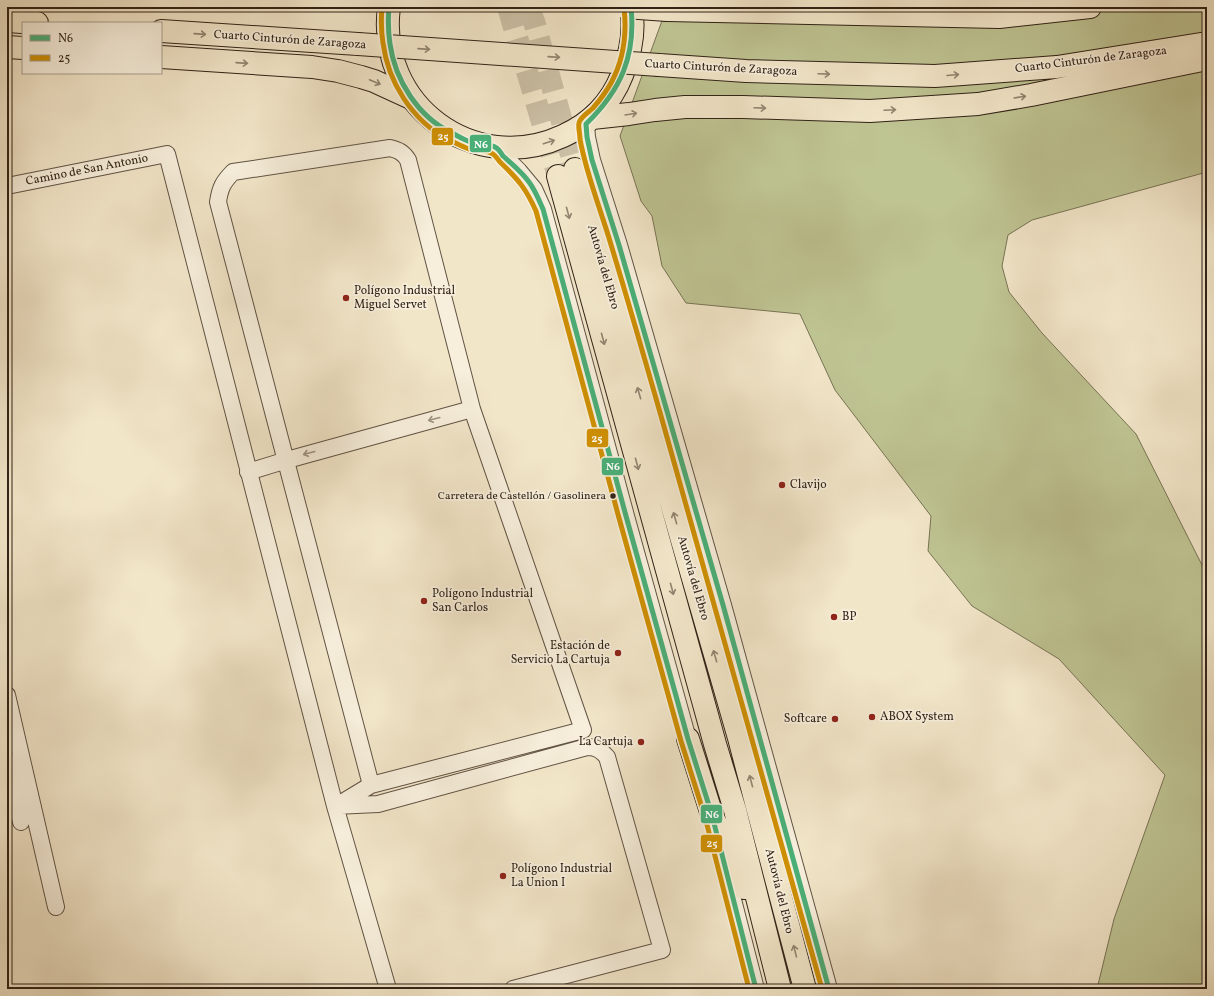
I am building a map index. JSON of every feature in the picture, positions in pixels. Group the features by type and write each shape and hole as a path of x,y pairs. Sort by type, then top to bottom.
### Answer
{"highway":[{"path":"389,7 388,41 400,80 411,98 428,117 448,132 471,142 495,148 510,149 531,147 552,141 571,133 589,121 606,103 619,83 628,61 632,38 631,7"},
{"path":"625,7 667,10 999,17 1090,7"},
{"path":"7,21 22,22"},
{"name":"Cuarto Cinturón de Zaragoza","path":"162,31 746,71 935,76 1057,67 1207,43"},
{"path":"7,47 22,48"},
{"path":"162,57 312,67 332,70 361,76 411,98"},
{"path":"589,121 656,110 685,108 743,107 870,111 978,104 1031,95 1207,59"},
{"name":"Autovía del Ebro","path":"780,989 735,810 715,744 566,173 739,738 805,989"},
{"path":"688,739 712,815 770,949"}],"street":[{"path":"589,121 587,137 592,160 619,245 723,604 829,989"},
{"path":"334,806 371,785 583,730 472,409 408,160 404,154 398,150 390,148 233,172 226,179 220,190 218,202 287,460 371,785"},
{"path":"495,148 519,171 534,189 543,209 688,739"},
{"name":"Camino de San Antonio","path":"7,186 167,154 248,472"},
{"path":"388,989 334,806 248,472 472,409"},
{"path":"7,695 56,907"},
{"path":"334,806 378,804 587,747 595,747 602,751 607,757 662,950 513,989"},
{"path":"7,760 21,822"},
{"path":"712,815 756,989"}],"green space":[{"path":"667,7 1207,7 1207,172 1032,220 1008,235 1002,266 1009,292 1042,333 1136,434 1207,575 1207,989 1097,989 1114,919 1165,775 1059,659 972,606 928,551 931,516 835,390 800,314 686,303 662,266 652,216 641,201 620,136"}],"tunnel":[{"path":"508,7 558,176"},
{"path":"528,7 534,21 575,169"}],"transit line":[{"name":"25","path":"382,7 381,20 383,43 390,72 396,86 413,111 434,131 447,139 469,149 487,151 494,155 522,185 536,211 681,741 705,817 749,989"},
{"name":"N6","path":"389,7 389,34 393,58 397,71 410,96 419,107 440,126 468,141 489,145 498,149 503,156 526,178 543,209 688,739 712,815 756,989"},
{"name":"N6","path":"631,7 631,41 624,71 608,98 586,124 587,137 592,160 619,245 723,605 829,989"},
{"name":"25","path":"624,8 625,37 619,65 605,93 580,121 580,139 590,180 625,290 682,488 822,989"}],"place":[{"name":"Polígono Industrial Miguel Servet","path":"346,298"},
{"name":"Clavijo","path":"782,485"},
{"name":"Carretera de Castellón / Gasolinera","path":"613,496"},
{"name":"Polígono Industrial San Carlos","path":"424,601"},
{"name":"BP","path":"834,617"},
{"name":"Estación de Servicio La Cartuja","path":"618,653"},
{"name":"ABOX System","path":"872,717"},
{"name":"Softcare","path":"835,719"},
{"name":"La Cartuja","path":"641,742"},
{"name":"Polígono Industrial La Union I","path":"503,876"}]}
